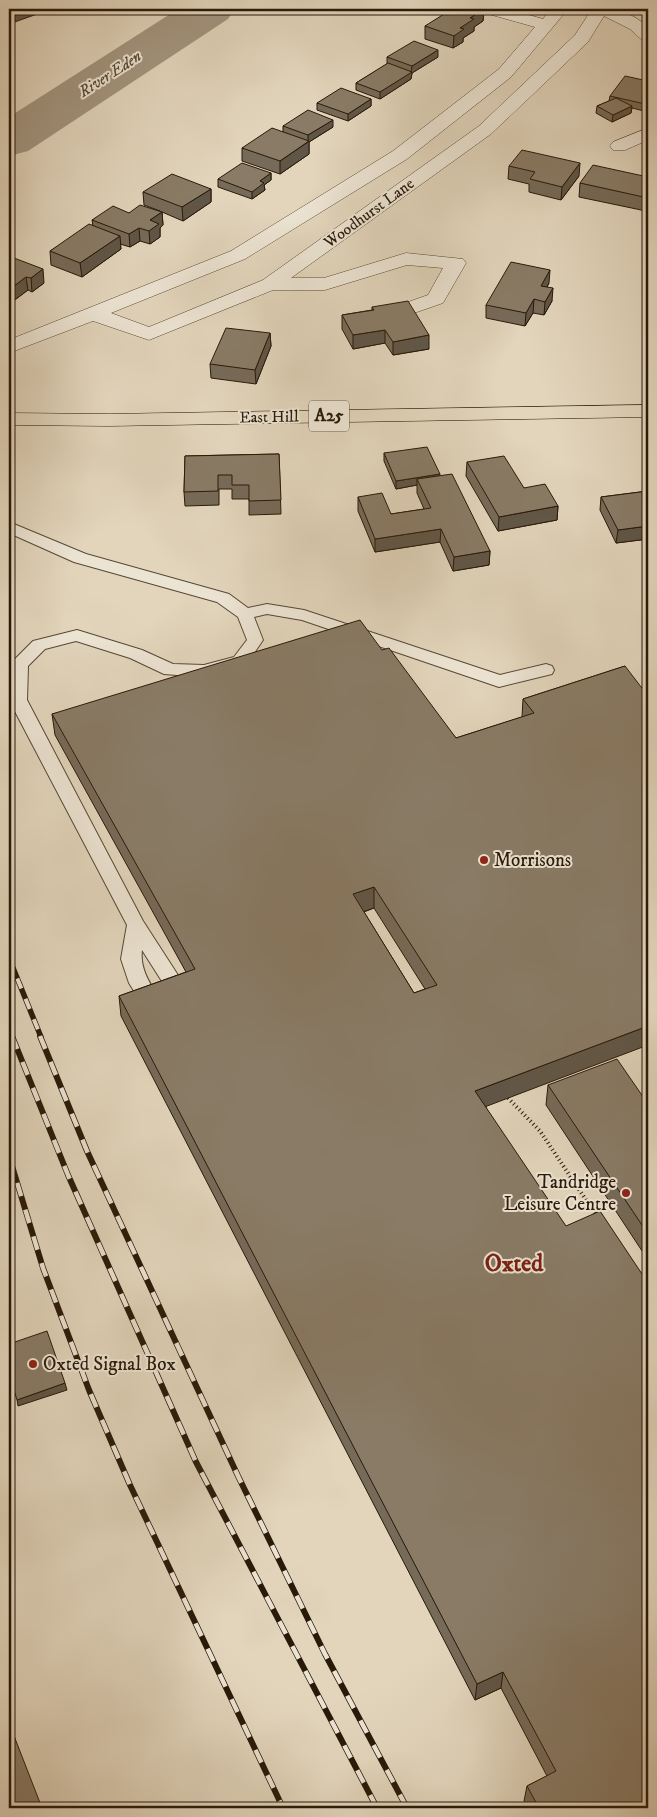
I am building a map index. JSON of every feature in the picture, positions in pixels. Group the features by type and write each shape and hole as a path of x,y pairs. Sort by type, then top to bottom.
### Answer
{"main road":[{"name":"East Hill","path":"9,419 109,420 648,411"}],"street":[{"path":"491,9 546,24"},
{"name":"Woodhurst Lane","path":"9,347 238,254 400,155 505,73 560,9"},
{"name":"Woodhurst Lane","path":"94,314 149,334 270,284 485,130 582,38 600,9"},
{"path":"604,9 636,26 648,36"},
{"path":"619,146 648,134"},
{"path":"270,284 325,284 406,259 456,263 436,299 384,317"}],"lane":[{"path":"9,527 29,538 80,558 223,598 245,614 255,640 240,661 204,671 170,670 136,654 77,635 39,645 20,664 18,700 136,925 190,1010 197,1013"},
{"path":"245,614 267,608 304,615 499,681 546,670"},
{"path":"158,684 170,670"},
{"path":"136,925 131,959 139,983 164,1023"}],"path":[{"path":"508,1098 540,1131 599,1220"}],"building":[{"path":"9,9 33,9 9,17"},
{"path":"452,9 484,9 470,18 474,19 460,28 464,29 454,36 425,26"},
{"path":"414,41 438,50 412,66 387,57"},
{"path":"388,63 412,72 380,92 356,83"},
{"path":"625,76 648,81 648,99 645,104 610,96"},
{"path":"341,88 371,99 348,114 317,103"},
{"path":"616,98 632,106 613,115 597,106"},
{"path":"308,110 333,120 308,135 283,126"},
{"path":"272,128 309,141 280,161 242,148"},
{"path":"522,150 580,163 562,187 530,179 535,172 509,166"},
{"path":"242,163 271,173 260,181 264,183 252,192 218,179"},
{"path":"593,165 648,177 648,198 580,183"},
{"path":"172,174 211,189 182,207 143,192"},
{"path":"140,205 162,212 150,220 159,224 149,231 139,228 129,234 92,220 113,206 129,213"},
{"path":"89,224 120,236 80,263 50,251"},
{"path":"14,258 43,269 31,278 26,277 10,289 9,262"},
{"path":"511,262 550,270 541,286 553,288 545,302 534,299 526,313 486,305"},
{"path":"408,301 429,335 393,342 385,330 353,335 342,315 374,310 372,307"},
{"path":"226,328 270,333 255,370 210,364"},
{"path":"427,447 440,474 396,481 384,453"},
{"path":"279,454 281,500 249,501 249,485 232,485 232,475 218,475 218,491 184,492 185,456"},
{"path":"504,456 524,488 545,484 558,506 499,517 467,462"},
{"path":"452,474 490,551 454,557 441,529 375,539 358,497 382,493 391,514 431,508 417,479"},
{"path":"648,491 648,526 618,530 601,497"},
{"path":"360,620 382,650 389,648 456,738 534,713 523,699 625,666 648,696 648,1026 475,1091 566,1226 600,1211 648,1283 648,1808 539,1808 527,1786 556,1771 503,1672 477,1684 119,996 195,969 52,714","holes":["374,887 437,985 414,993 353,894"]},
{"name":"Tandridge Leisure Centre","path":"617,1059 648,1104 648,1234 548,1085"},
{"name":"Oxted Signal Box","path":"47,1331 65,1383 17,1400 9,1374 9,1344"},
{"path":"9,1723 42,1808 9,1808"}],"waterway":[{"name":"River Eden","path":"9,140 211,9"}],"railway":[{"path":"9,958 41,1037"},
{"path":"9,1029 12,1037"},
{"path":"12,1036 68,1175 196,1462 377,1808"},
{"path":"40,1036 87,1151 238,1476 325,1654 407,1808"},
{"path":"9,1156 43,1268 89,1390 130,1485 283,1808"}],"place":[{"name":"Morrisons","path":"484,860"},
{"name":"Tandridge Leisure Centre","path":"626,1193"},
{"name":"Oxted Signal Box","path":"33,1364"}],"district":[{"name":"Oxted","path":"514,1264"}]}
